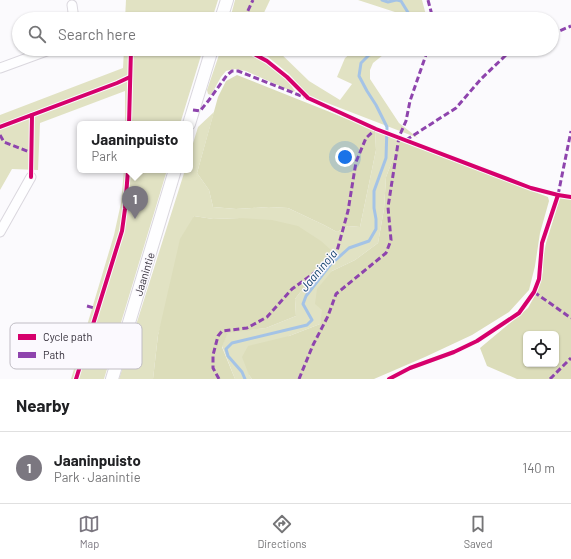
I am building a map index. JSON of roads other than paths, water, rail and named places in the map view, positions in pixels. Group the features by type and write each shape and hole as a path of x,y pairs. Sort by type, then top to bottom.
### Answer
{"main road":[{"path":"223,12 227,0"},
{"path":"190,121 210,56"},
{"name":"Jaanintie","path":"129,323 174,173"},
{"name":"Jaanintie","path":"112,379 115,369"}],"street":[{"path":"72,5 73,12"},
{"path":"0,68 33,56"},
{"path":"0,232 31,176"}],"waterway":[{"name":"Jaaninoja","path":"382,0 388,2 396,0"},
{"name":"Jaaninoja","path":"397,0 401,1 408,12"},
{"name":"Jaaninoja","path":"245,379 242,372 228,356 226,349 232,343 307,325 312,320 303,304 306,296 330,265 349,248 369,241 376,229 374,191 386,158 387,127 359,76 361,63 368,56"}],"place":[{"name":"Jaaninpuisto","path":"135,219"}]}
